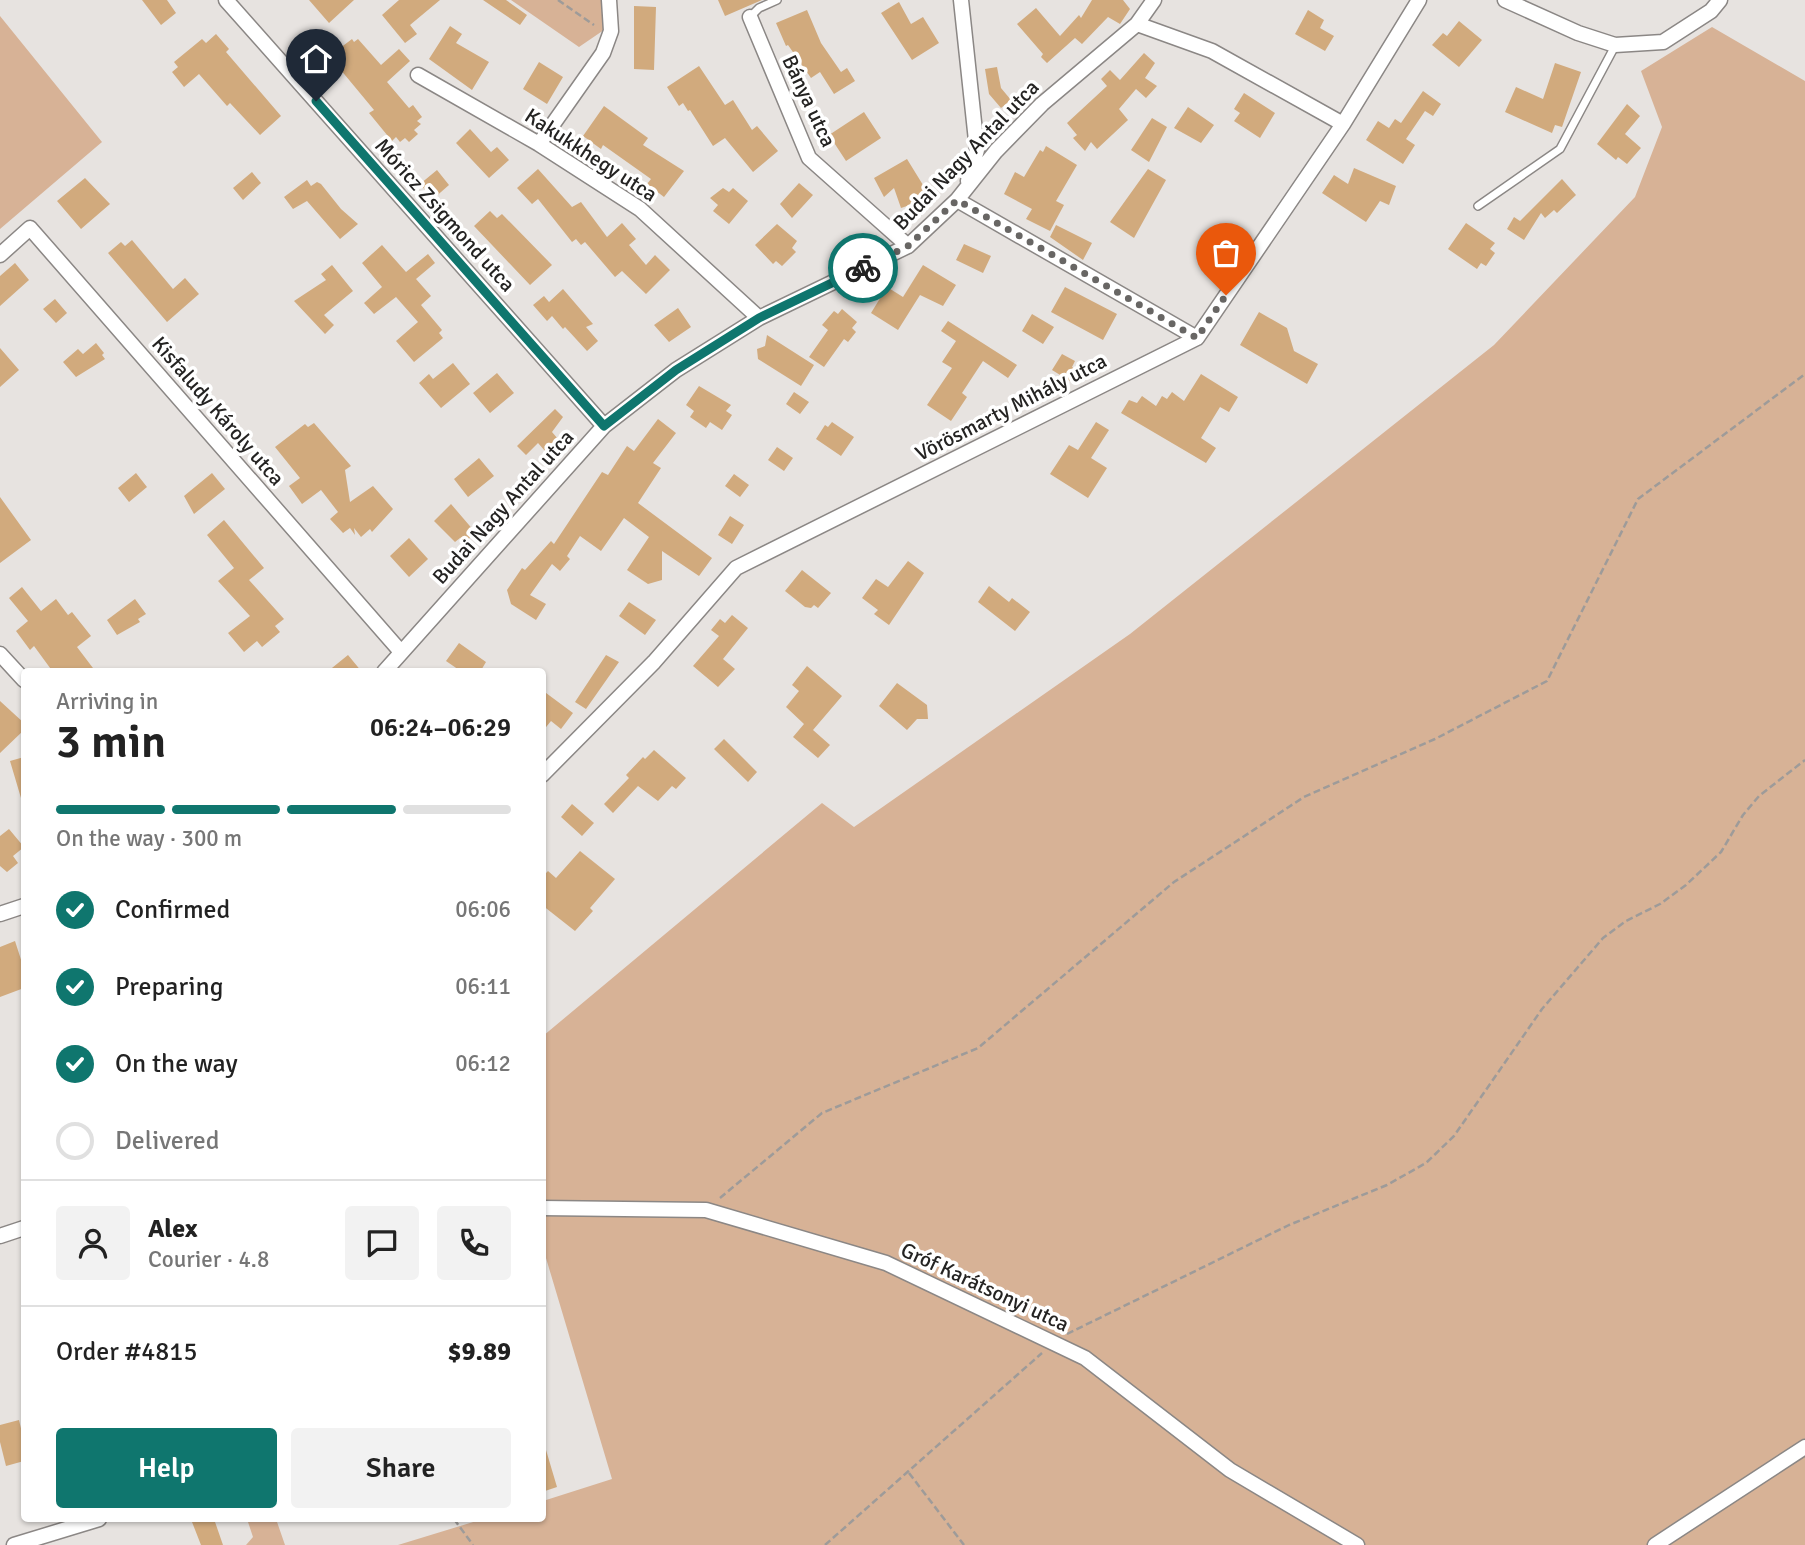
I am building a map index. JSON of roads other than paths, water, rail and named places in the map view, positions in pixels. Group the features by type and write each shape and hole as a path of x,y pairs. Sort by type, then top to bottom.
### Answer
{"street":[{"name":"Móricz Zsigmond utca","path":"226,0 604,426"},
{"path":"539,144 603,53 611,31 609,0"},
{"path":"961,0 977,150 967,186"},
{"name":"Budai Nagy Antal utca","path":"387,668 604,426 676,370 759,318 908,246 957,200 996,151 1042,104 1137,24 1154,0"},
{"name":"Vörösmarty Mihály utca","path":"546,771 654,662 736,568 1197,338 1343,124 1419,0"},
{"path":"1505,0 1578,33 1615,45 1663,42 1711,10 1720,0"},
{"name":"Bánya utca","path":"750,17 809,158 908,246"},
{"path":"1137,24 1212,51 1343,124"},
{"name":"Kakukkhegy utca","path":"418,75 539,144 640,209 759,318"},
{"path":"957,200 1197,338"},
{"name":"Kisfaludy Károly utca","path":"0,255 30,228 401,652"},
{"path":"0,654 21,677"},
{"path":"0,914 21,907"},
{"name":"Gróf Karátsonyi utca","path":"546,1208 706,1209 886,1264 1054,1342 1111,1377 1230,1470 1357,1545"},
{"path":"0,1236 21,1229"},
{"path":"1655,1545 1805,1447"},
{"path":"14,1545 89,1522"}],"lane":[{"path":"750,17 759,8 777,0"},
{"path":"1478,206 1560,149 1615,45"}]}
